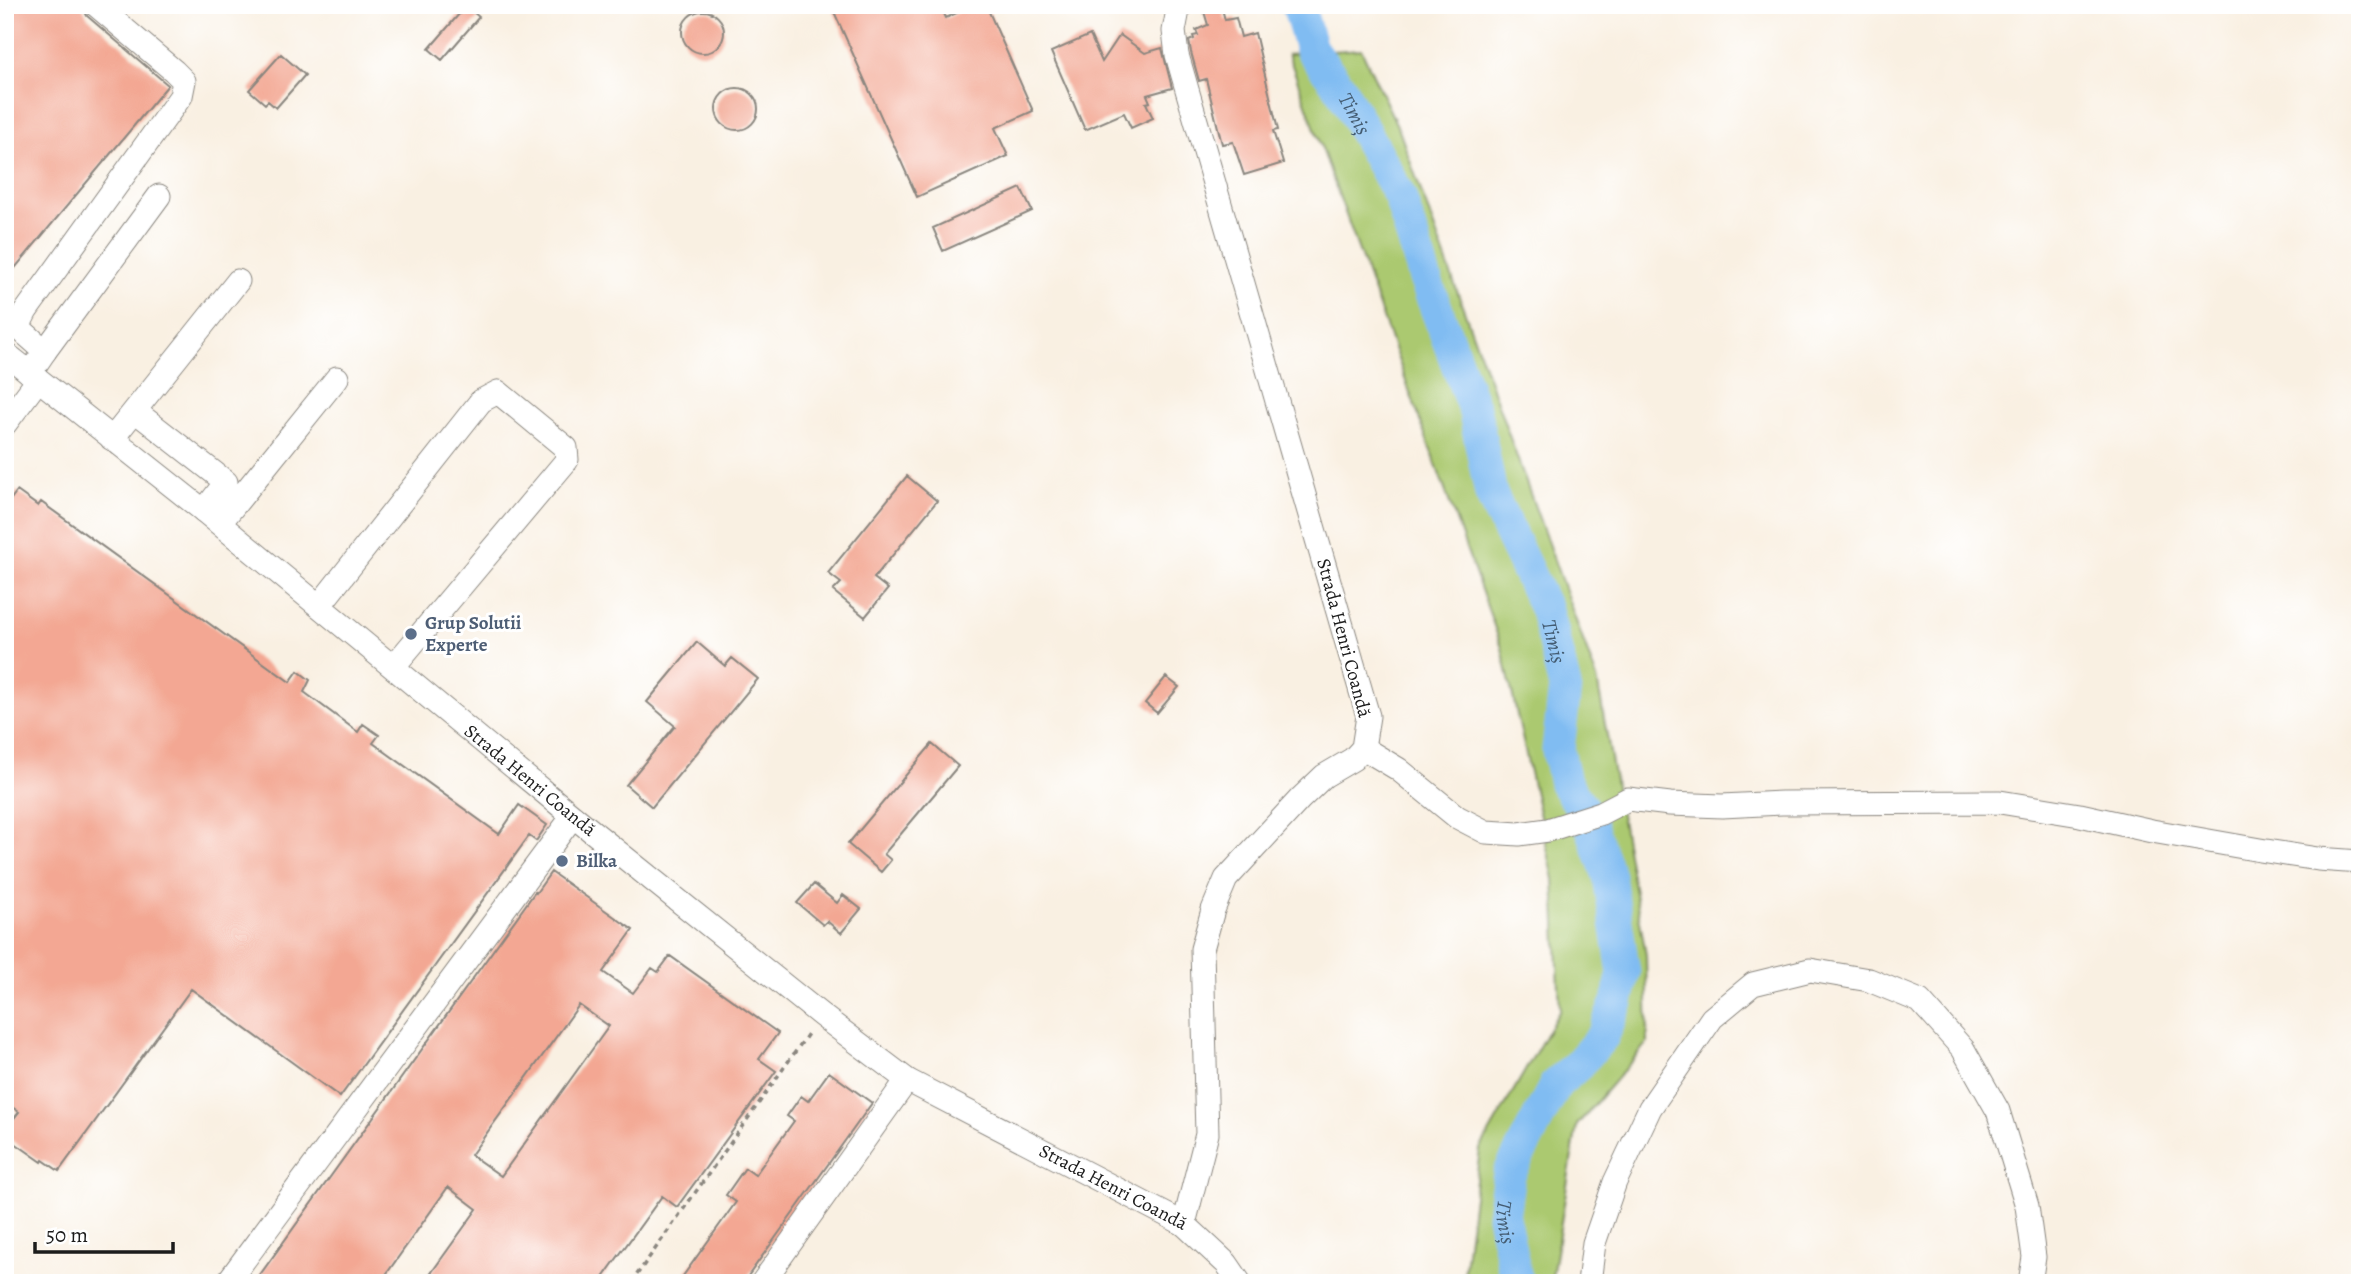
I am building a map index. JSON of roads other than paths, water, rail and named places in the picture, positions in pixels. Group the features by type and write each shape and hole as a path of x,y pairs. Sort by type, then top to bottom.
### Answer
{"street":[{"path":"13,322 20,321 181,96 184,81 96,5"},
{"name":"Strada Henri Coandă","path":"5,353 212,517 573,816 821,1015 907,1080 1184,1224 1207,1134 1202,949 1213,910 1226,879 1291,808 1324,776 1353,759 1363,748 1368,716 1177,55 1174,32 1179,5"},
{"path":"5,424 34,376 45,351 159,196"},
{"path":"112,439 238,281"},
{"path":"13,322 45,351"},
{"path":"212,517 337,379"},
{"path":"318,606 481,401 498,392 566,448 567,460 394,666"},
{"path":"135,411 226,482 212,517"},
{"path":"1363,748 1398,769 1457,817 1486,832 1519,834 1548,831 1601,813 1628,799 1721,806 1782,803 2000,802 2271,852 2360,862"},
{"path":"227,1283 573,816"},
{"path":"1589,1283 1594,1243 1626,1157 1650,1108 1712,1018 1753,984 1810,970 1869,980 1920,1001 1963,1049 1998,1111 2027,1206 2034,1257 2030,1283"},
{"path":"762,1283 907,1080"},
{"path":"1184,1224 1227,1264 1240,1283"}],"waterway":[{"name":"Timiș","path":"1298,5 1311,49 1341,89 1400,197 1426,281 1475,412 1491,494 1546,610 1565,687 1558,750 1565,783 1587,815 1609,876 1624,973 1617,1002 1603,1036 1578,1065 1556,1084 1509,1174 1503,1216 1517,1283"}],"place":[{"name":"Grup Solutii Experte","path":"411,634"},
{"name":"Bilka","path":"562,861"}]}
